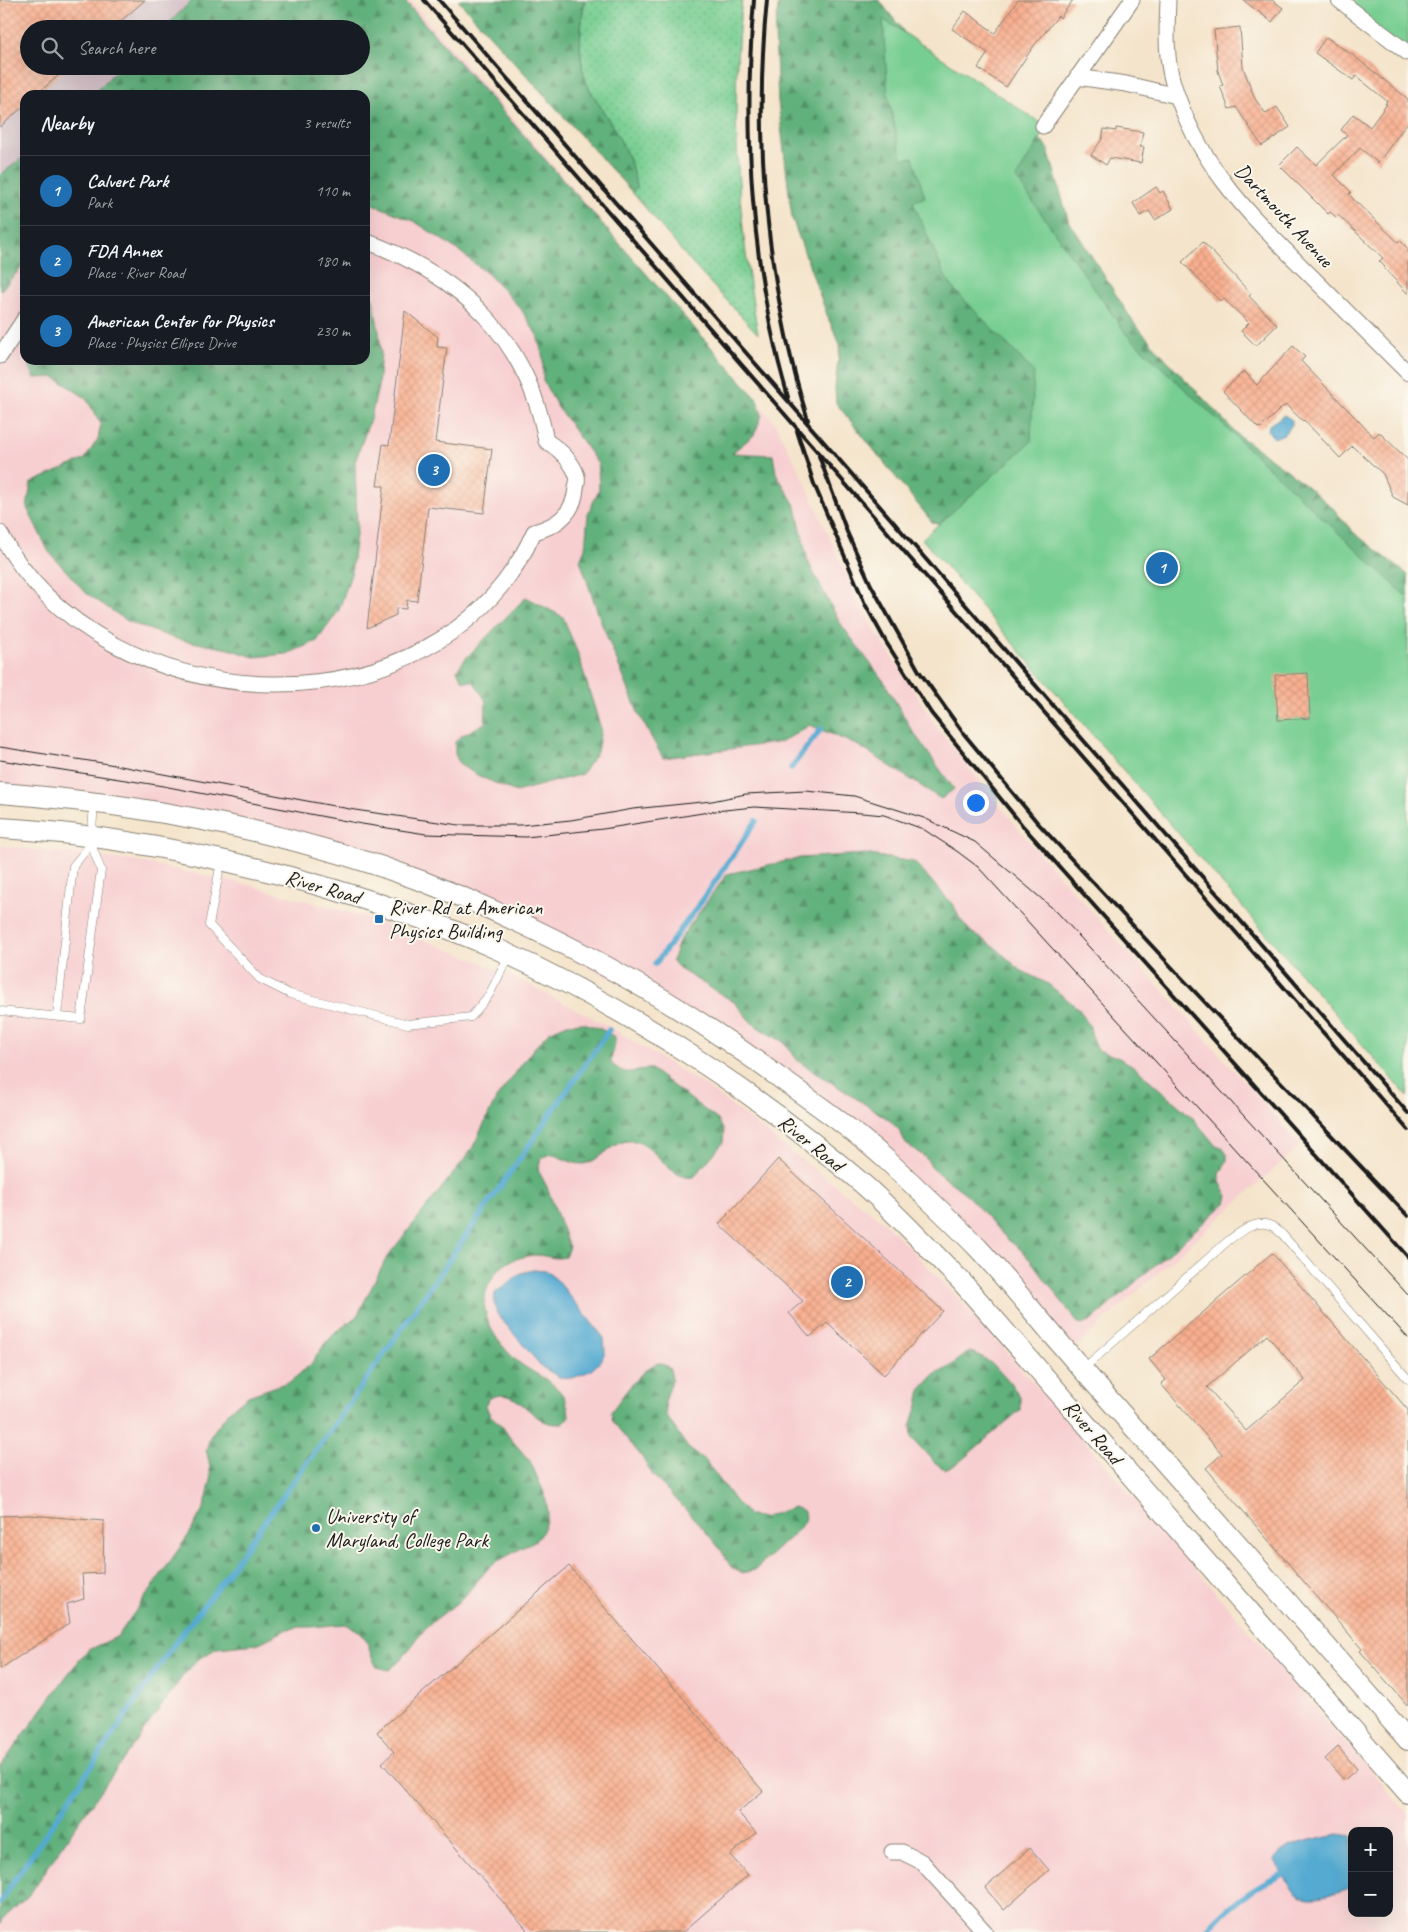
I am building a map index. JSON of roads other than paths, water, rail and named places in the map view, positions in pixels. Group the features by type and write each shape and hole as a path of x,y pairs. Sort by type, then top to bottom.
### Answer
{"street":[{"path":"1044,126 1132,0"},
{"name":"Dartmouth Avenue","path":"1168,0 1167,52 1172,82 1196,140 1217,175 1239,202 1408,374"},
{"path":"1339,0 1408,53"},
{"path":"1078,77 1126,84 1177,96"},
{"path":"0,533 33,582 58,607 85,628 116,646 150,662 206,677 273,684 312,682 348,676 405,658 439,640 466,621 505,582 520,560 534,532 549,528 572,508 576,493 577,477 561,450 546,441 539,406 527,376 510,347 492,324 467,299 439,277 396,253 370,242"},
{"path":"0,356 20,326"},
{"name":"River Road","path":"0,793 148,810 233,826 330,851 420,881 492,910 622,974 755,1059 854,1133 888,1161 977,1247 1082,1370 1408,1740"},
{"name":"River Road","path":"0,828 91,841 176,850 221,860 316,884 451,930 509,956 625,1015 678,1048 775,1114 865,1187 912,1230 961,1281 1408,1793"},
{"path":"892,1852 902,1852 922,1862 985,1932"}],"lane":[{"path":"0,1011 81,1019 101,870 91,841 94,803"},
{"path":"57,1016 73,866 91,841"},
{"path":"221,860 210,925 260,979 290,994 408,1024 471,1016 489,995 509,956"},
{"path":"1082,1370 1229,1240 1241,1231 1256,1224 1270,1225 1282,1234 1408,1379"}],"water":[{"path":"1284,415 1292,420 1292,425 1284,434 1274,438 1268,431 1269,425"},
{"path":"533,1270 546,1271 557,1280 604,1338 605,1352 601,1361 590,1371 573,1378 559,1377 542,1367 497,1314 494,1302 495,1293 521,1273"},
{"path":"1337,1834 1348,1835 1348,1888 1313,1898 1297,1893 1290,1886 1275,1860 1285,1849 1303,1842"}],"waterway":[{"path":"791,768 821,729"},
{"path":"655,964 702,901 756,821"},
{"path":"0,1902 172,1647 345,1410 609,1030"},
{"path":"1205,1932 1219,1917 1243,1897 1283,1874"}],"tram line":[{"path":"0,747 115,765 355,810 459,825 521,825 571,820 633,809 712,801 746,794 806,791 854,796 924,818 975,842 1057,912 1408,1295"},
{"path":"0,760 163,786 362,824 426,834 526,837 603,829 715,811 754,807 884,815 923,829 978,867 1408,1338"}],"railway":[{"path":"424,0 1408,1130"},
{"path":"439,0 1408,1113"},
{"path":"754,0 749,99 753,200 766,300 775,349 788,397"},
{"path":"767,0 763,52 762,106 767,212 782,318 808,420"},
{"path":"797,431 814,484 865,604 886,642 931,713 1022,825 1408,1257"},
{"path":"819,456 847,532 871,585 919,671 964,734 1037,822 1179,975 1408,1216"}],"place":[{"name":"American Center for Physics","path":"434,470"},
{"name":"Calvert Park","path":"1162,568"},
{"name":"River Rd at American Physics Building","path":"379,919"},
{"name":"FDA Annex","path":"847,1282"},
{"name":"University of Maryland, College Park","path":"316,1528"}]}
